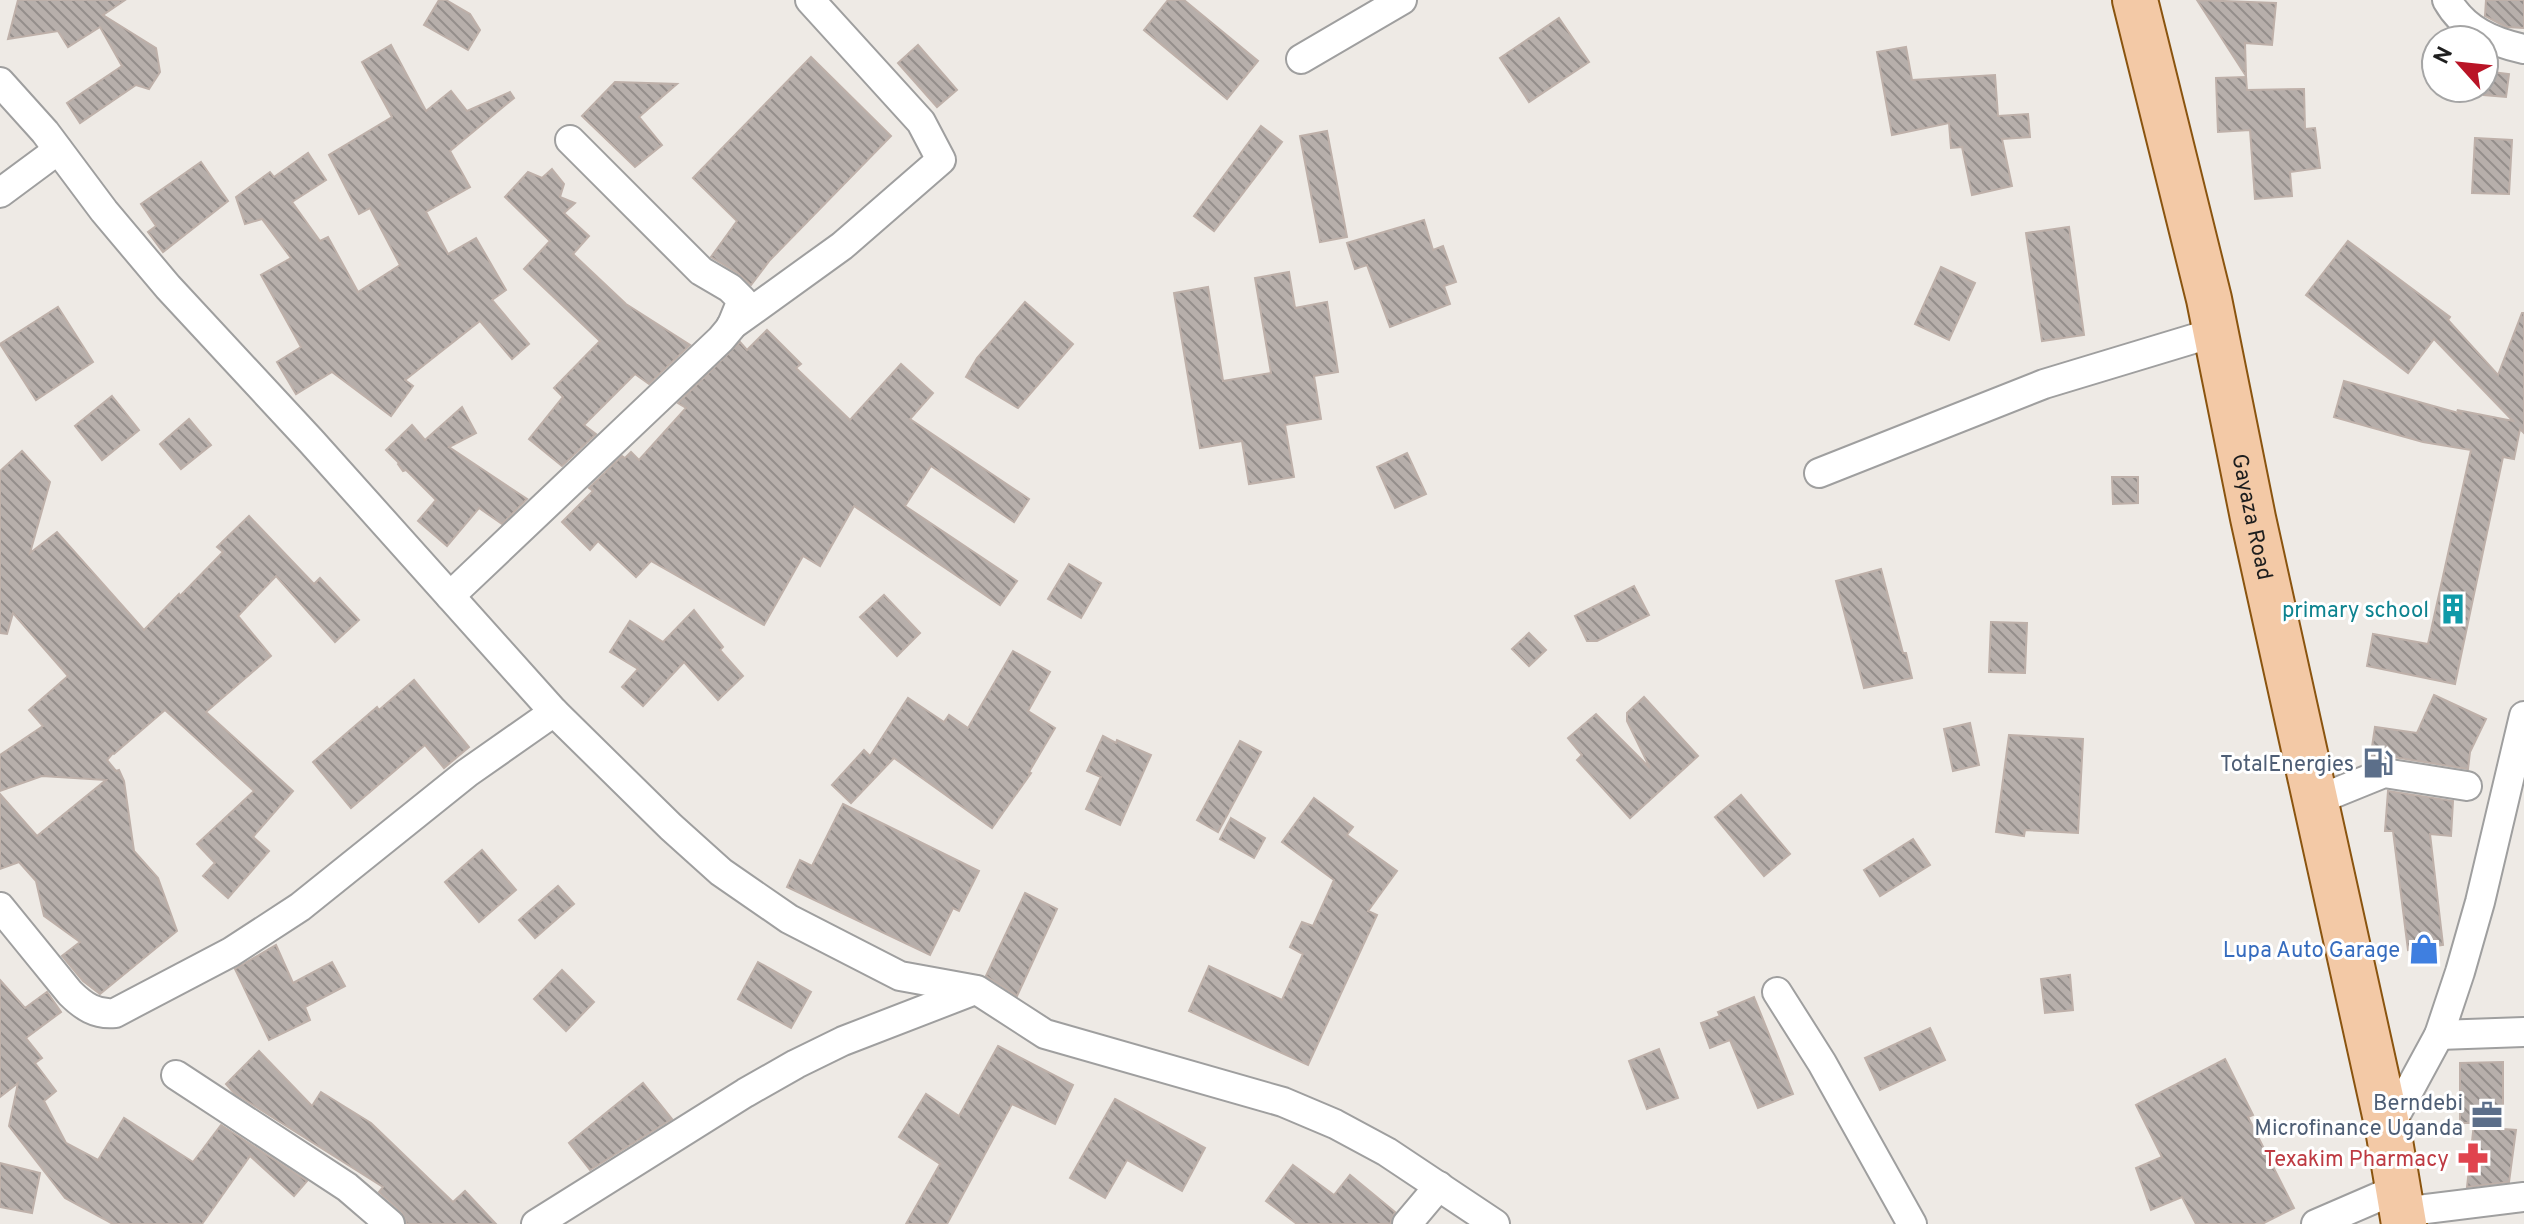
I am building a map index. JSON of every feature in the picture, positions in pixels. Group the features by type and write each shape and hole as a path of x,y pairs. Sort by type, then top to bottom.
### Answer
{"main road":[{"name":"Gayaza Road","path":"2135,0 2216,332 2253,518 2388,1129 2401,1208"}],"street":[{"path":"450,596 731,327 842,246 941,160 921,122 810,0"},
{"path":"1301,59 1365,10 1402,0"},
{"path":"2447,0 2459,18 2472,29 2490,39 2524,49"},
{"path":"0,82 45,132 104,211 168,287 554,712 721,872 789,919 900,976 977,990 1045,1034 1283,1102 1335,1124 1387,1152 1495,1224"},
{"path":"570,140 701,271 730,288 742,300 731,327"},
{"path":"0,193 58,150"},
{"path":"1819,473 2044,384 2216,332"},
{"path":"0,907 83,1006 106,1014 115,1013 231,952 300,907 467,773 554,712"},
{"path":"2388,1129 2439,1035 2480,902 2524,716"},
{"path":"2315,801 2384,773 2467,786"},
{"path":"536,1224 796,1064 868,1031 977,990"},
{"path":"1777,992 1822,1063 1912,1224"},
{"path":"2439,1035 2524,1032"},
{"path":"176,1075 347,1187 390,1224"},
{"path":"1407,1224 1439,1186"},
{"path":"2316,1224 2401,1208 2524,1197"}],"building":[{"path":"18,0 125,0 103,15 156,48 160,72 149,89 136,85 80,123 67,103 122,66 100,27 68,47 58,31 8,39"},
{"path":"439,0 446,0 470,14 480,30 468,50 424,25"},
{"path":"1168,0 1184,0 1258,61 1227,99 1144,30"},
{"path":"2197,0 2276,3 2272,45 2245,43 2246,76"},
{"path":"2486,0 2524,0 2524,28 2506,27 2485,16"},
{"path":"1559,18 1589,62 1529,102 1500,58"},
{"path":"391,45 426,111 451,91 467,111 510,92 514,98 450,151 470,187 426,212 448,254 476,238 506,290 492,300 529,344 512,359 480,321 405,380 413,386 391,416 332,372 296,394 277,362 301,347 261,275 291,258 262,219 245,224 236,197 270,172 274,177 308,153 326,180 292,202 320,241 328,237 358,292 400,265 370,208 359,214 329,155 392,117 362,62"},
{"path":"918,45 957,90 937,107 898,63"},
{"path":"1906,47 1912,80 1995,75 1998,116 2028,114 2030,137 2002,139 2012,186 1972,195 1962,147 1951,148 1949,123 1892,135 1877,52"},
{"path":"811,57 891,136 770,260 751,285 711,257 737,221 693,178"},
{"path":"2500,73 2509,74 2506,97 2500,96"},
{"path":"2246,77 2247,90 2304,89 2305,129 2315,128 2320,168 2290,172 2292,196 2255,199 2250,130 2218,132 2216,78"},
{"path":"615,82 677,84 639,117 662,145 635,167 582,116"},
{"path":"1261,126 1282,142 1214,231 1194,216"},
{"path":"1327,131 1347,237 1320,242 1300,136"},
{"path":"2475,138 2512,140 2509,194 2472,193"},
{"path":"201,162 228,201 163,252 148,232 156,226 141,204"},
{"path":"552,169 564,184 560,197 575,203 564,213 589,236 573,254 626,304 690,345 649,384 635,374 584,425 596,434 562,466 529,439 563,397 554,388 600,341 524,269 550,241 505,197 528,172 542,178"},
{"path":"1424,220 1433,250 1443,246 1456,282 1444,286 1450,304 1390,327 1367,265 1355,269 1347,243"},
{"path":"2069,227 2084,335 2042,341 2026,233"},
{"path":"2348,241 2450,317 2448,320 2498,375 2524,313 2524,433 2520,429 2514,459 2503,457 2455,684 2367,666 2373,634 2428,644 2471,450 2423,442 2334,417 2344,381 2462,414 2457,410 2513,421 2434,339 2408,373 2306,295"},
{"path":"1941,267 1975,283 1949,340 1915,324"},
{"path":"1289,272 1295,308 1327,302 1338,372 1314,376 1321,419 1285,425 1294,477 1249,484 1242,441 1200,448 1174,293 1208,287 1223,381 1271,373 1255,278"},
{"path":"1025,302 1073,344 1018,408 966,377 977,358"},
{"path":"58,307 93,362 36,400 0,344"},
{"path":"767,330 801,364 796,368 850,420 901,364 933,393 910,419 1029,499 1014,522 931,466 905,506 1017,581 1000,605 854,506 820,566 803,556 764,625 651,561 636,577 598,541 590,550 562,522 593,491 589,488 622,456 625,458 631,452 639,460 686,408 678,403 740,342 747,350"},
{"path":"112,396 139,430 102,460 75,426"},
{"path":"462,407 476,433 449,447 527,499 502,524 479,508 447,546 418,521 436,500 406,470 403,471 386,450 412,425 425,440"},
{"path":"189,419 211,445 181,469 160,444"},
{"path":"22,451 50,482 30,553 57,532 144,630 223,552 217,547 249,516 314,584 320,578 359,620 335,642 276,576 238,616 271,656 206,712 293,791 253,837 269,851 228,898 203,876 215,863 197,844 254,791 165,710 107,760 116,771 119,770 124,781 134,851 158,878 177,931 100,994 83,981 62,956 80,942 44,916 36,881 19,862 0,869 0,794 37,836 106,780 42,776 0,791 0,755 43,726 29,710 68,676 13,613 7,634 0,633 0,471"},
{"path":"1407,453 1426,494 1395,508 1377,467"},
{"path":"2112,477 2138,477 2138,503 2113,504"},
{"path":"1069,564 1101,583 1081,618 1048,599"},
{"path":"1881,569 1912,678 1864,688 1836,581"},
{"path":"1634,586 1649,615 1597,641 1587,641 1575,616"},
{"path":"884,595 920,633 897,656 860,617"},
{"path":"694,610 723,647 720,650 743,676 718,700 684,662 643,706 622,687 638,669 610,652 630,621 663,642"},
{"path":"1991,622 2027,623 2025,673 1989,672"},
{"path":"1529,633 1546,650 1529,666 1512,649"},
{"path":"1013,651 1050,672 1028,711 1055,728 1031,773 992,828 894,758 851,803 832,785 864,750 870,756 908,698 944,722 949,715 968,728"},
{"path":"414,680 469,747 444,768 425,745 351,808 313,762"},
{"path":"2434,695 2486,719 2470,752 2468,769 2387,756 2370,760 2375,727 2417,733"},
{"path":"1644,697 1698,756 1630,818 1577,760 1582,755 1568,738 1596,714 1650,768 1627,721 1627,713"},
{"path":"1970,723 1979,765 1953,771 1944,729"},
{"path":"2009,735 2083,739 2078,833 2025,830 2024,836 1996,832"},
{"path":"1103,736 1151,755 1120,825 1086,809 1101,777 1087,771"},
{"path":"1240,741 1261,752 1218,832 1197,820"},
{"path":"2388,791 2453,801 2451,836 2430,834 2443,945 2408,950 2393,831 2385,831"},
{"path":"1741,795 1790,854 1764,876 1715,817"},
{"path":"1314,798 1353,827 1347,835 1397,871 1368,911 1377,915 1308,1065 1189,1011 1209,966 1282,1000 1303,954 1290,947 1302,922 1313,926 1334,880 1282,842"},
{"path":"843,804 979,871 959,911 953,908 930,955 787,887 800,860 812,866"},
{"path":"1231,818 1265,838 1254,858 1220,839"},
{"path":"1913,839 1930,865 1880,896 1864,870"},
{"path":"482,850 516,890 479,922 445,882"},
{"path":"558,886 574,904 535,938 519,920"},
{"path":"1025,893 1057,909 1017,996 986,976"},
{"path":"276,945 293,983 332,962 345,986 305,1007 310,1020 269,1040 235,969"},
{"path":"758,962 811,992 791,1028 738,999"},
{"path":"562,970 594,1002 566,1031 534,999"},
{"path":"2070,975 2073,1010 2045,1013 2041,979"},
{"path":"0,980 25,1008 47,992 61,1012 26,1038 42,1058 35,1063 56,1091 44,1101 66,1143 98,1160 124,1118 193,1162 221,1125 307,1181 294,1196 250,1156 202,1224 113,1224 65,1198 9,1126 18,1083 0,1097"},
{"path":"1754,997 1793,1094 1758,1108 1730,1040 1710,1048 1701,1023"},
{"path":"1930,1028 1945,1060 1880,1090 1865,1058"},
{"path":"998,1046 1073,1085 1055,1124 1012,1104 947,1224 906,1224 940,1164 899,1137 926,1094 959,1116"},
{"path":"1659,1049 1678,1098 1647,1109 1629,1061"},
{"path":"259,1051 312,1106 321,1092 371,1123 453,1202 465,1191 496,1224 407,1224 402,1212 379,1192 383,1187 234,1093 226,1084"},
{"path":"2225,1059 2253,1115 2248,1117 2294,1208 2262,1224 2196,1224 2182,1197 2151,1210 2136,1168 2162,1157 2136,1105"},
{"path":"2503,1062 2503,1129 2516,1130 2509,1182 2467,1187 2474,1123 2460,1123 2460,1063"},
{"path":"643,1083 672,1119 590,1170 569,1143"},
{"path":"1115,1099 1205,1148 1182,1191 1127,1160 1105,1198 1070,1178"},
{"path":"0,1163 40,1173 32,1213 0,1207"},
{"path":"1293,1165 1334,1195 1350,1175 1395,1212 1390,1224 1297,1224 1266,1201"}],"place":[{"name":"primary school","path":"2453,609"},
{"name":"TotalEnergies","path":"2378,763"},
{"name":"Lupa Auto Garage","path":"2424,949"},
{"name":"Berndebi Microfinance Uganda","path":"2487,1115"},
{"name":"Texakim Pharmacy","path":"2473,1158"}]}
